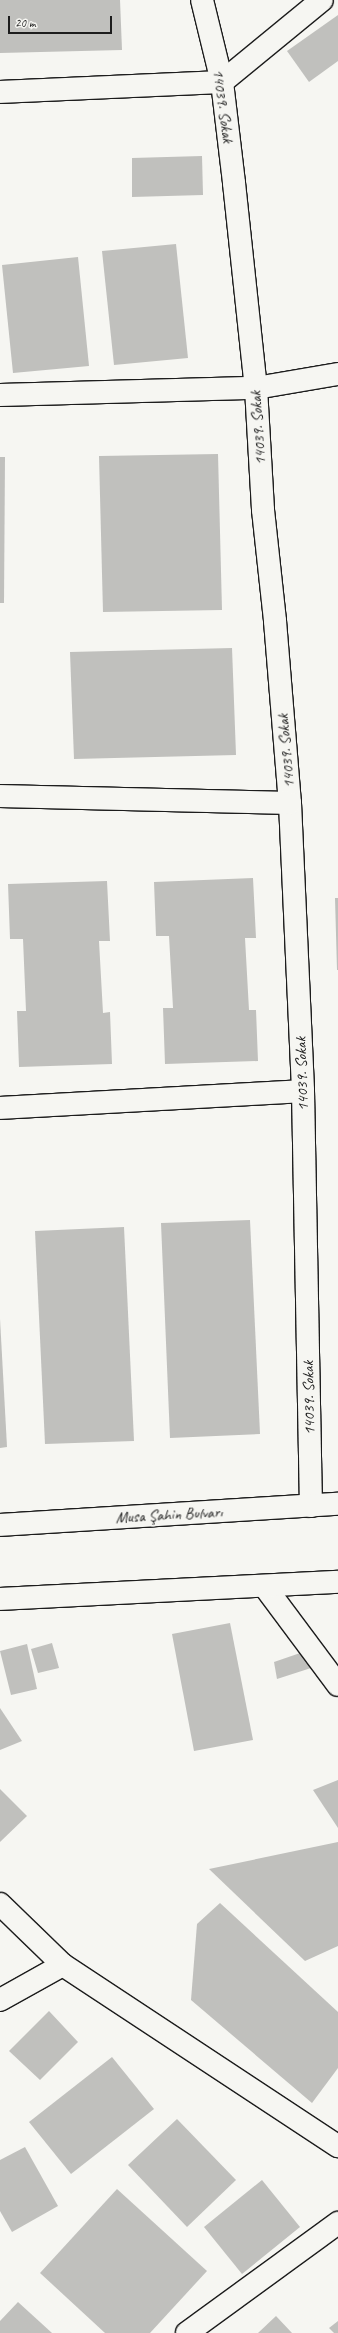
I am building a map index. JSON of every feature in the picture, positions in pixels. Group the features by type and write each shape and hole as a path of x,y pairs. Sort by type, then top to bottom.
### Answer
{"street":[{"name":"14039. Sokak","path":"202,0 222,82 256,388 264,510 290,803 303,1091 311,1506"},
{"path":"0,92 222,82 322,0"},
{"path":"0,395 256,388 338,374"},
{"path":"0,796 290,803"},
{"path":"0,1108 303,1091"},
{"name":"Musa Şahin Bulvarı","path":"0,1525 338,1504"},
{"path":"0,1599 265,1587 338,1582"},
{"path":"265,1587 338,1685"},
{"path":"0,1904 63,1965 338,2146"},
{"path":"0,2000 63,1965"},
{"path":"188,2333 338,2223"}],"building":[{"path":"0,0 120,0 122,50 0,53"},
{"path":"338,15 338,61 309,82 287,51"},
{"path":"202,156 203,195 132,197 132,158"},
{"path":"176,244 188,358 114,365 102,251"},
{"path":"78,257 89,366 13,373 2,265"},
{"path":"218,454 222,610 103,612 99,456"},
{"path":"0,457 5,457 4,603 0,603"},
{"path":"232,648 236,755 74,759 70,652"},
{"path":"253,878 256,938 245,938 249,1010 256,1010 258,1061 165,1064 163,1008 173,1008 169,936 156,936 154,882"},
{"path":"107,881 110,941 99,941 103,1013 110,1012 112,1064 19,1067 17,1011 26,1011 23,939 10,939 8,884"},
{"path":"335,898 338,898 338,970 337,970"},
{"path":"250,1220 260,1434 170,1438 161,1223"},
{"path":"124,1227 134,1441 45,1444 35,1231"},
{"path":"0,1319 7,1447 0,1448"},
{"path":"230,1623 253,1740 194,1751 172,1634"},
{"path":"52,1643 59,1668 38,1673 31,1649"},
{"path":"27,1644 37,1689 11,1695 0,1651"},
{"path":"306,1651 311,1668 277,1679 274,1662"},
{"path":"0,1708 22,1741 0,1750"},
{"path":"338,1780 338,1828 313,1790"},
{"path":"0,1789 27,1816 0,1842"},
{"path":"338,1842 338,1946 305,1961 209,1869"},
{"path":"220,1903 338,2012 338,2068 312,2103 191,2000 197,1924"},
{"path":"49,2011 78,2042 40,2080 9,2051"},
{"path":"112,2057 154,2109 71,2174 29,2122"},
{"path":"177,2119 236,2180 187,2227 128,2165"},
{"path":"25,2147 58,2206 12,2232 0,2211 0,2160"},
{"path":"262,2180 300,2227 242,2274 204,2227"},
{"path":"117,2189 207,2271 150,2333 105,2333 40,2273"},
{"path":"18,2302 52,2333 0,2333 0,2321"},
{"path":"276,2316 292,2333 258,2333"},
{"path":"338,2321 338,2333 334,2333 329,2328"}]}
